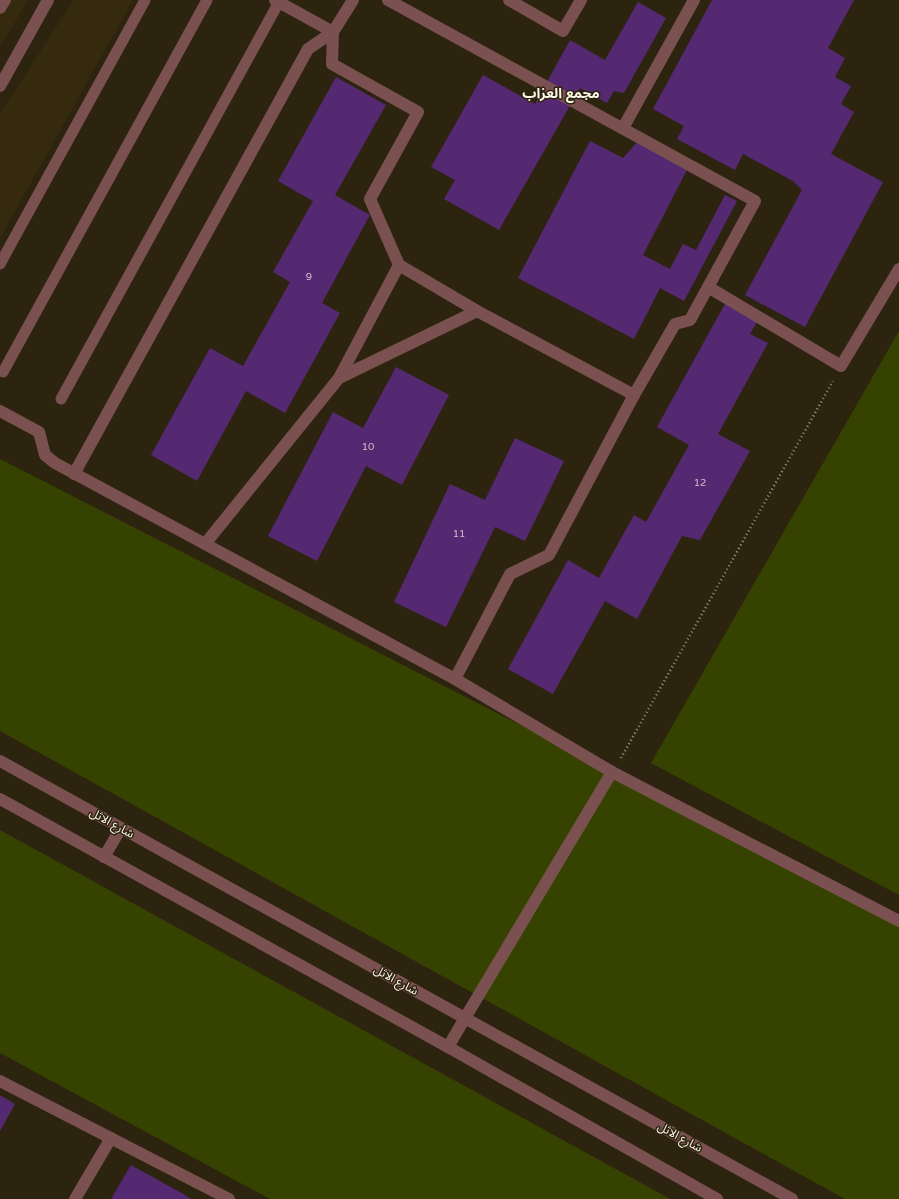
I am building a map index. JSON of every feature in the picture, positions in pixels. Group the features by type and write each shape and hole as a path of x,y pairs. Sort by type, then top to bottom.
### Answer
{"street":[{"path":"0,8 5,0"},
{"path":"0,86 48,0"},
{"path":"74,474 308,49 333,32 353,0"},
{"path":"388,0 755,201 690,320 675,324 634,395 549,555 510,574 455,678"},
{"path":"509,0 564,31 581,0"},
{"path":"622,128 694,0"},
{"path":"277,1 333,32"},
{"path":"333,32 332,64 418,112 370,199 399,266 477,311 634,395"},
{"path":"205,544 339,378 399,266"},
{"path":"708,287 841,366 899,269"},
{"path":"339,378 477,311"},
{"path":"0,411 39,432 45,455 55,463 74,474 455,678 612,772 899,922"},
{"name":"شارع الاثل","path":"0,761 792,1199"},
{"path":"448,1047 612,772"},
{"path":"0,799 448,1047 717,1199"},
{"path":"104,857 121,828"},
{"path":"0,1081 229,1199"},
{"path":"75,1199 111,1138"}],"lane":[{"path":"0,264 145,0"},
{"path":"3,372 207,0"},
{"path":"61,399 277,1"}],"path":[{"path":"612,772 841,366"}],"shaded area":[{"path":"0,0 28,0 0,47"},
{"path":"74,0 133,0 0,238 0,113"}],"green space":[{"path":"899,331 899,895 651,763"},
{"path":"0,459 632,782 899,926 899,1199 845,1199 0,731"},
{"path":"0,830 670,1199 270,1199 0,1053"}],"building":[{"path":"712,0 854,0 828,48 845,58 835,77 851,86 841,104 854,112 831,154 883,182 805,327 745,295 802,190 793,181 743,154 735,170 677,139 684,126 653,109"},
{"path":"638,2 666,18 624,93 614,91 607,103 580,88 499,230 444,199 455,180 431,167 483,75 535,104 570,40 605,60"},
{"path":"336,77 386,105 335,195 370,215 322,303 340,313 285,413 246,391 197,481 151,455 210,348 243,366 290,282 273,272 313,201 278,181"},
{"path":"639,140 689,166 643,255 670,269 683,244 696,250 725,195 737,201 684,301 660,288 634,339 518,278 590,141 623,158"},
{"path":"726,302 758,320 750,334 768,343 718,434 750,451 700,540 682,536 637,619 605,601 553,694 508,669 568,560 599,578 634,515 646,522 689,445 657,427"},
{"path":"396,367 449,395 402,485 366,466 317,561 268,536 333,412 363,428"},
{"path":"515,438 564,461 525,541 495,527 446,627 394,602 450,484 485,500"},
{"path":"0,1095 15,1104 0,1131"},
{"path":"131,1165 185,1195 191,1199 111,1199"}],"district":[{"name":"مجمع العزاب","path":"561,93"}]}
